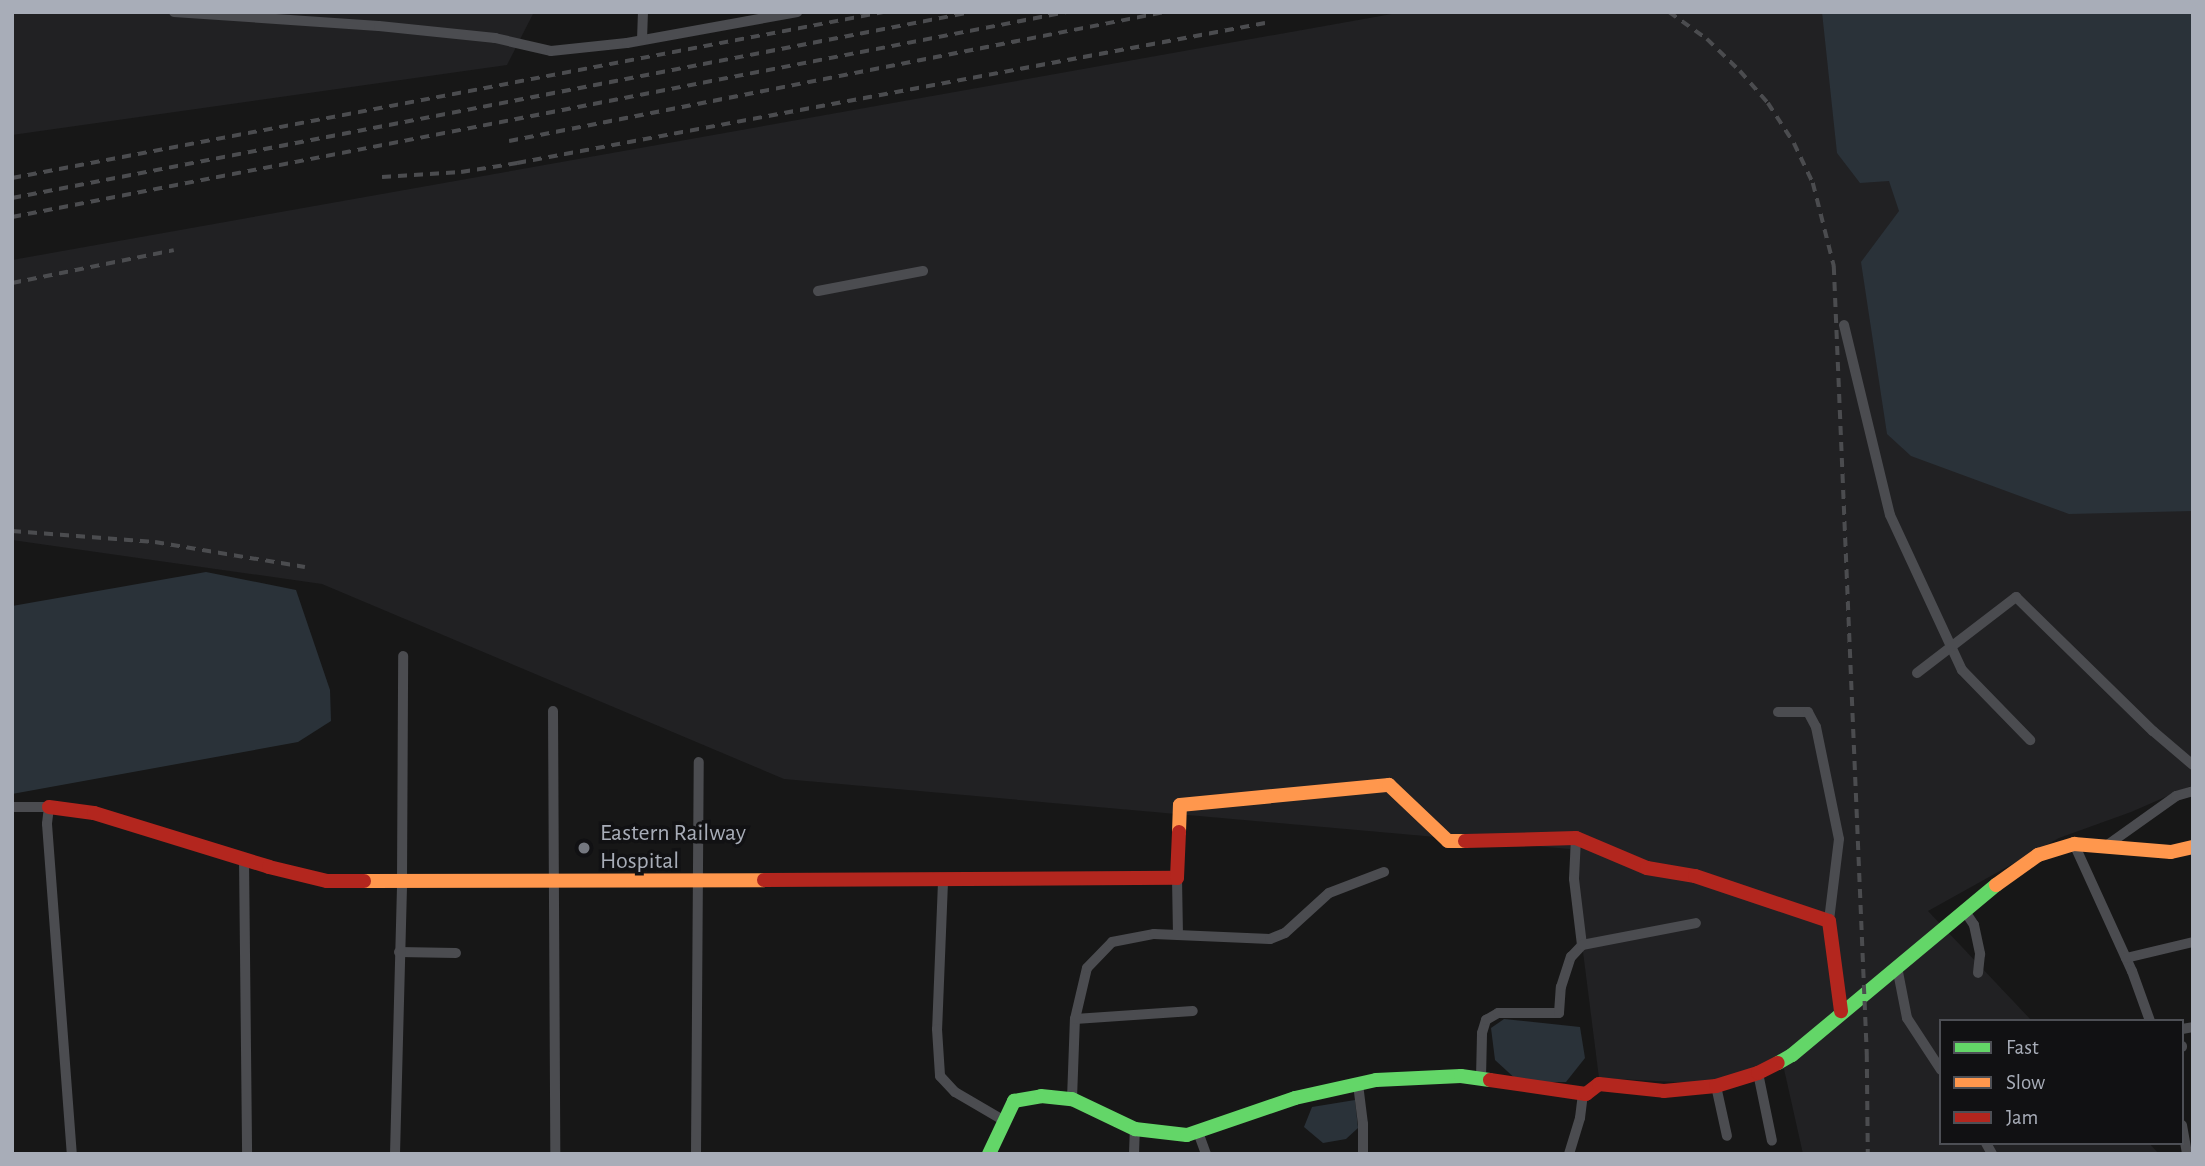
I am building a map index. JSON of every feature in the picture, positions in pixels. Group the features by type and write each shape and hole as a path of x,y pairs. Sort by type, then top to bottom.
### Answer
{"street":[{"path":"174,12 379,26 495,38 551,51 642,40 764,15 797,12"},
{"path":"642,40 643,12"},
{"path":"818,291 923,271"},
{"path":"1843,325 1890,515 1962,670 2030,740"},
{"path":"1917,673 1952,649 2015,597 2153,731 2193,765"},
{"path":"395,1154 402,880 403,656"},
{"path":"553,711 555,1154"},
{"path":"1778,712 1808,712 1816,727 1839,839 1829,921 1841,1011"},
{"path":"696,1154 699,762"},
{"path":"1178,935 1180,805 1389,785 1448,841 1576,838 1647,868 1695,876 1829,921"},
{"path":"2106,846 2176,796 2193,791"},
{"path":"12,807 48,807 94,813 327,881 943,882 1177,878"},
{"path":"48,807 47,824 72,1154"},
{"path":"1576,838 1574,879 1582,945"},
{"path":"2074,844 2126,958 2149,1019"},
{"path":"989,1154 1014,1101 1041,1096 1072,1098 1135,1129 1187,1135 1295,1098 1376,1080 1461,1076 1583,1094 1599,1084 1664,1091 1716,1086 1758,1073 1792,1055 1964,910 2038,855 2074,844 2171,852 2193,847"},
{"path":"244,858 247,1154"},
{"path":"1072,1098 1075,1019 1087,968 1112,942 1154,934 1270,939 1285,933 1311,906 1329,893 1384,872"},
{"path":"943,882 937,1029 940,1076 955,1093 1003,1120"},
{"path":"1964,910 1975,925 1980,954 1978,973"},
{"path":"1481,1078 1482,1033 1486,1020 1498,1013 1559,1013 1562,987 1571,957 1582,945 1696,923"},
{"path":"2126,958 2193,942"},
{"path":"399,951 456,953"},
{"path":"1897,967 1907,1018 1939,1067"},
{"path":"1075,1019 1192,1011"},
{"path":"1758,1073 1772,1141"},
{"path":"1358,1084 1363,1124 1363,1154"},
{"path":"1716,1086 1727,1136"},
{"path":"1569,1154 1580,1118 1583,1094"},
{"path":"1134,1154 1135,1129"},
{"path":"1198,1132 1206,1154"}],"shaded area":[{"path":"12,12 534,12 507,65 12,135"},
{"path":"1403,12 2193,12 2193,785 2131,812 2059,838 1928,911 2030,1019 1939,1019 1939,1145 2151,1145 2159,1154 1803,1154 1784,1069 1694,1083 1599,1078 1570,849 784,779 322,584 12,540 12,260"},
{"path":"1822,12 2193,12 2193,511 2069,514 1911,456 1887,434 1861,262 1899,211 1889,181 1860,183 1837,153"},
{"path":"206,572 296,590 330,690 331,721 298,742 12,794 12,606"},
{"path":"1504,1019 1580,1027 1585,1058 1566,1082 1519,1082 1495,1060 1491,1028"},
{"path":"1355,1100 1358,1128 1346,1139 1323,1143 1304,1127 1312,1107"}],"railway":[{"path":"12,178 884,12"},
{"path":"12,198 972,12"},
{"path":"12,217 1067,12"},
{"path":"509,141 1165,12"},
{"path":"1669,12 1707,39 1740,71 1768,103 1794,143 1813,183 1834,266 1867,1053 1868,1154"},
{"path":"382,177 461,172 517,163 1265,23"},
{"path":"12,283 174,250"},
{"path":"12,531 155,542 305,567"}],"traffic: fast":[{"path":"1778,1063 1792,1055 1996,885"},
{"path":"989,1154 1014,1101 1041,1096 1072,1099 1135,1129 1187,1135 1295,1098 1376,1080 1461,1076 1490,1080"}],"traffic: slow":[{"path":"1179,832 1180,805 1389,785 1448,841 1465,841"},
{"path":"1996,885 2038,855 2074,844 2171,852 2193,847"},
{"path":"364,881 764,880"}],"traffic: jam":[{"path":"49,807 94,813 269,867 327,881 364,881"},
{"path":"764,880 1177,878 1179,832"},
{"path":"1465,841 1576,838 1647,868 1695,876 1829,921 1841,1011"},
{"path":"1490,1080 1586,1094 1599,1084 1664,1091 1716,1086 1758,1073 1778,1063"}],"place":[{"name":"Eastern Railway Hospital","path":"584,848"}]}
